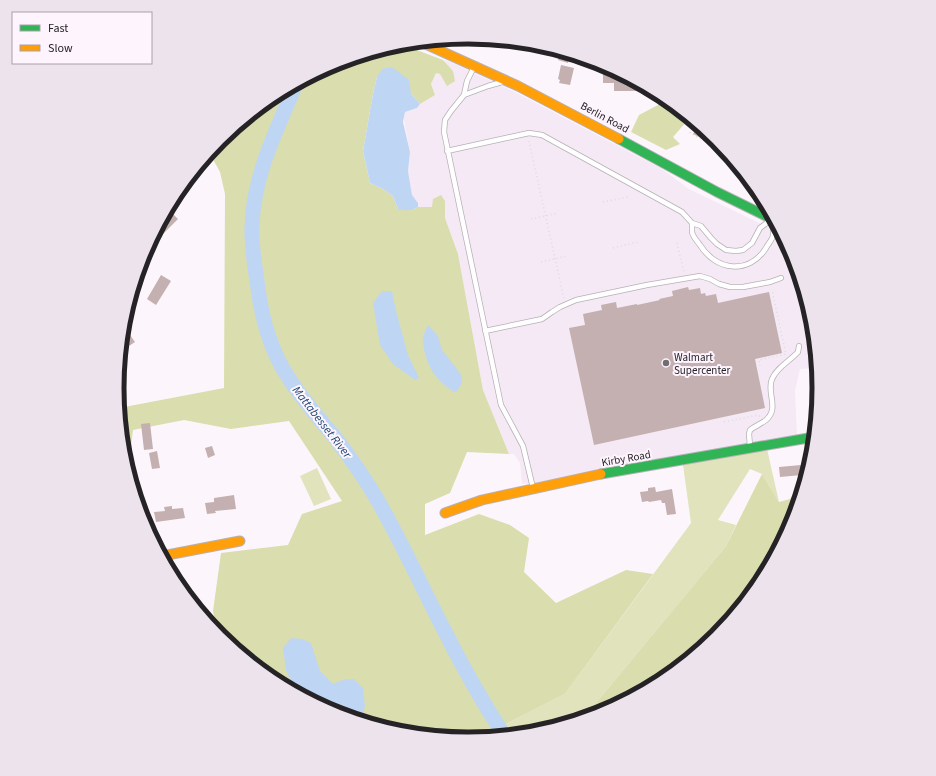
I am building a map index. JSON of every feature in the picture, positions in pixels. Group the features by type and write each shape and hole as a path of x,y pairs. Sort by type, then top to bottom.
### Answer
{"street":[{"name":"Berlin Road","path":"431,46 475,65 550,102 766,217"},
{"name":"Kirby Road","path":"445,513 482,500 633,468 808,438"},
{"path":"167,555 240,541"}],"lane":[{"path":"475,65 467,81 464,95 445,120 444,132 501,405 524,446 533,489"},
{"path":"464,95 488,86 508,81"},
{"path":"447,151 529,133 542,135 682,212 692,223 701,226 717,244 726,250 743,250 752,243 760,228 769,222"},
{"path":"692,223 692,233 703,250 712,259 722,265 731,267 748,264 757,259 773,236 773,229"},
{"path":"485,331 542,319 560,307 576,300 647,285 700,276 730,287 743,287 770,282 781,278"},
{"path":"750,448 750,430 766,420 772,412 773,402 770,387 771,381 777,371 798,352 799,346"}],"path":[{"path":"693,127 690,133 708,142"},
{"path":"529,140 564,299"},
{"path":"602,202 628,197"},
{"path":"531,219 558,213"},
{"path":"612,248 638,242"},
{"path":"677,243 684,273"},
{"path":"541,262 567,256"},
{"path":"756,366 760,366 759,360 786,354 772,290"},
{"path":"724,422 758,415 766,420"}],"shaded area":[{"path":"443,60 517,93 662,169 689,189 774,230 794,277 809,343 811,368 800,369 795,391 797,435 548,482 522,484 520,463 514,454 509,454 483,390 458,254 445,218 445,201 432,207 418,207 418,203 412,195 408,171 410,152 404,120 405,112 417,108 420,104 435,95 431,84 436,73 440,74 453,71"}],"green space":[{"path":"413,49 443,60 453,71 455,81 447,86 440,74 436,73 431,84 435,95 420,104 411,94 377,77 363,151 370,183 393,196 398,209 432,207 433,199 441,195 445,201 445,218 458,254 483,390 509,454 467,452 450,493 425,504 425,535 479,514 510,525 529,538 524,572 556,603 626,570 653,574 565,694 492,731 446,731 401,725 357,714 316,697 296,686 277,674 241,647 215,621 213,611 221,553 288,545 302,514 342,501 289,421 231,429 184,420 133,430 130,451 125,407 224,388 225,194 220,172 212,158 241,129 277,102 296,90 336,70 357,62"},
{"path":"658,101 686,122 673,137 680,144 666,150 631,132 639,115 658,105"},
{"path":"767,449 779,502 762,474 750,469 718,520 736,525 726,546 596,703 572,716 557,720 513,729 492,731 565,694 691,523 683,465"},
{"path":"317,468 331,499 314,506 300,476"},
{"path":"762,474 779,502 790,499 796,490 786,520 766,560 754,579 727,615 695,647 659,674 620,697 572,716 596,703 726,546"}],"water":[{"path":"392,67 409,80 411,94 420,104 417,108 405,112 403,122 410,152 408,171 412,195 418,203 418,207 408,210 398,209 393,196 370,183 363,151 377,77 382,69"},
{"path":"382,291 392,291 408,355 419,378 415,380 393,364 380,345 373,303"},
{"path":"428,325 438,336 442,350 460,373 462,381 457,391 454,392 438,379 428,363 423,340"},
{"path":"291,638 302,639 311,643 320,671 333,684 345,679 354,679 363,688 365,706 362,715 316,697 292,684 286,670 283,648"}],"building":[{"path":"559,56 569,59 568,63 558,60"},
{"path":"561,65 574,68 570,85 559,83 560,80 558,79"},
{"path":"603,71 638,89 638,91 614,91 614,83 603,83"},
{"path":"696,130 708,142 693,134"},
{"path":"172,213 178,219 162,235 160,233"},
{"path":"161,275 171,281 156,305 147,299"},
{"name":"Walmart Supercenter","path":"688,287 689,290 700,288 701,294 705,293 706,296 716,294 718,303 769,292 782,353 755,359 765,408 594,445 569,328 585,325 583,314 602,310 601,305 616,302 617,308 637,305 673,296 672,291"},
{"path":"129,333 135,342 129,346 127,343"},
{"path":"150,423 153,449 144,450 141,424"},
{"path":"212,446 215,455 208,458 205,448"},
{"path":"157,451 160,468 152,469 149,453"},
{"path":"801,465 800,475 780,477 779,467"},
{"path":"655,487 656,492 672,489 676,514 667,515 665,503 662,503 661,500 642,502 640,492 648,491 648,488"},
{"path":"234,495 236,509 215,511 216,513 207,514 205,503 214,502 214,498"},
{"path":"172,506 172,509 183,508 185,518 156,522 154,512 165,511 164,507"}],"waterway":[{"name":"Mattabesset River","path":"293,92 267,153 261,171 253,207 252,234 254,257 260,300 268,334 276,356 293,385 343,448 373,493 395,531 463,667 501,730"}],"traffic: fast":[{"path":"619,139 717,192 766,216"},
{"path":"601,474 808,438"}],"traffic: slow":[{"path":"431,46 518,86 619,139"},
{"path":"445,513 482,500 601,474"},
{"path":"167,555 240,541"}],"place":[{"name":"Walmart Supercenter","path":"666,363"}]}
